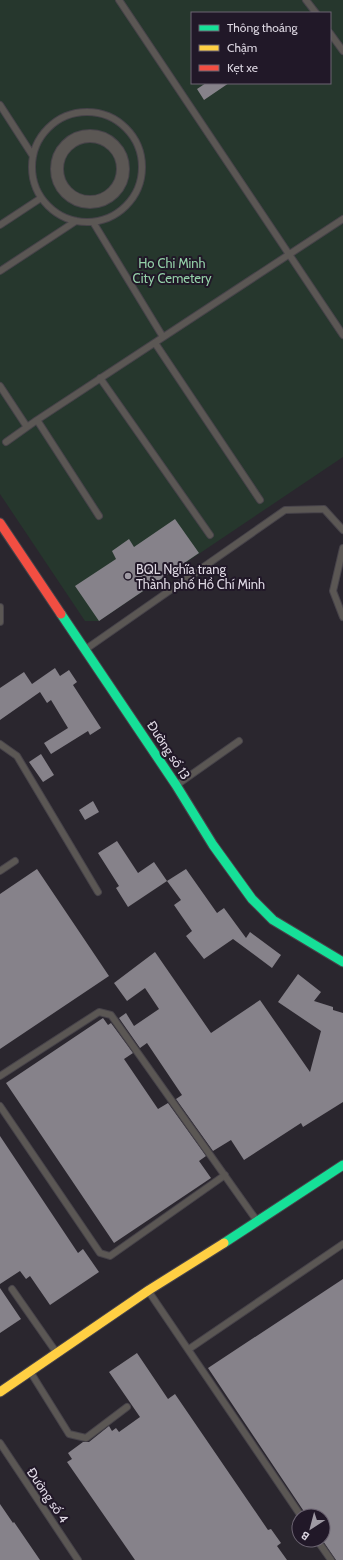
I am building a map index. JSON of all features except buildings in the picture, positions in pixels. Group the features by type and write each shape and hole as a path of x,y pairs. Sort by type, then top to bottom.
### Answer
{"street":[{"path":"87,136 98,137 107,141 116,148 121,158 123,169 121,181 115,190 106,198 96,201 84,201 74,197 61,185 57,172 61,152 72,141 87,136"},
{"name":"Đường số 13","path":"0,523 176,785 213,845 252,899 274,920 341,958"},
{"path":"0,1392 148,1290 258,1222 343,1165"}],"lane":[{"path":"119,0 288,255 343,335"},
{"path":"306,0 315,12"},
{"path":"331,34 343,52"},
{"path":"0,105 33,156"},
{"path":"80,112 99,113 117,120 131,132 140,149 143,167 141,184 133,200 121,212 105,220 93,222 76,221 54,212 41,198 34,182 32,163 33,156 36,144 47,129 62,117 80,112"},
{"path":"0,224 41,198"},
{"path":"6,442 100,378 343,219"},
{"path":"0,271 76,221"},
{"path":"93,222 163,337"},
{"path":"155,343 260,500"},
{"path":"100,378 210,535"},
{"path":"0,386 27,427"},
{"path":"37,420 100,516"},
{"path":"86,649 285,510 324,509 343,530"},
{"path":"343,548 333,591 343,617"},
{"path":"0,607 0,622"},
{"path":"176,785 239,741"},
{"path":"0,744 17,756 98,892"},
{"path":"0,871 15,860"},
{"path":"0,1076 99,1012 111,1015 258,1222"},
{"path":"0,1106 100,1253 110,1256 225,1174"},
{"path":"189,1349 343,1244"},
{"path":"12,1288 57,1353"},
{"path":"148,1290 296,1508"},
{"path":"30,1372 69,1434 86,1438 126,1407"},
{"name":"Đường số 4","path":"0,1443 78,1560"},
{"path":"323,1548 331,1560"}],"green space":[{"name":"Ho Chi Minh City Cemetery","path":"0,0 343,0 343,457 99,621 85,621 0,494"}],"traffic: fast":[{"path":"61,614 176,785 213,845 252,899 273,920 343,962"},
{"path":"224,1243 343,1165"}],"traffic: slow":[{"path":"0,1392 149,1290 224,1243"}],"traffic: jam":[{"path":"0,523 61,614"}],"place":[{"name":"BQL Nghĩa trang Thành phố Hồ Chí Minh","path":"128,576"}]}
